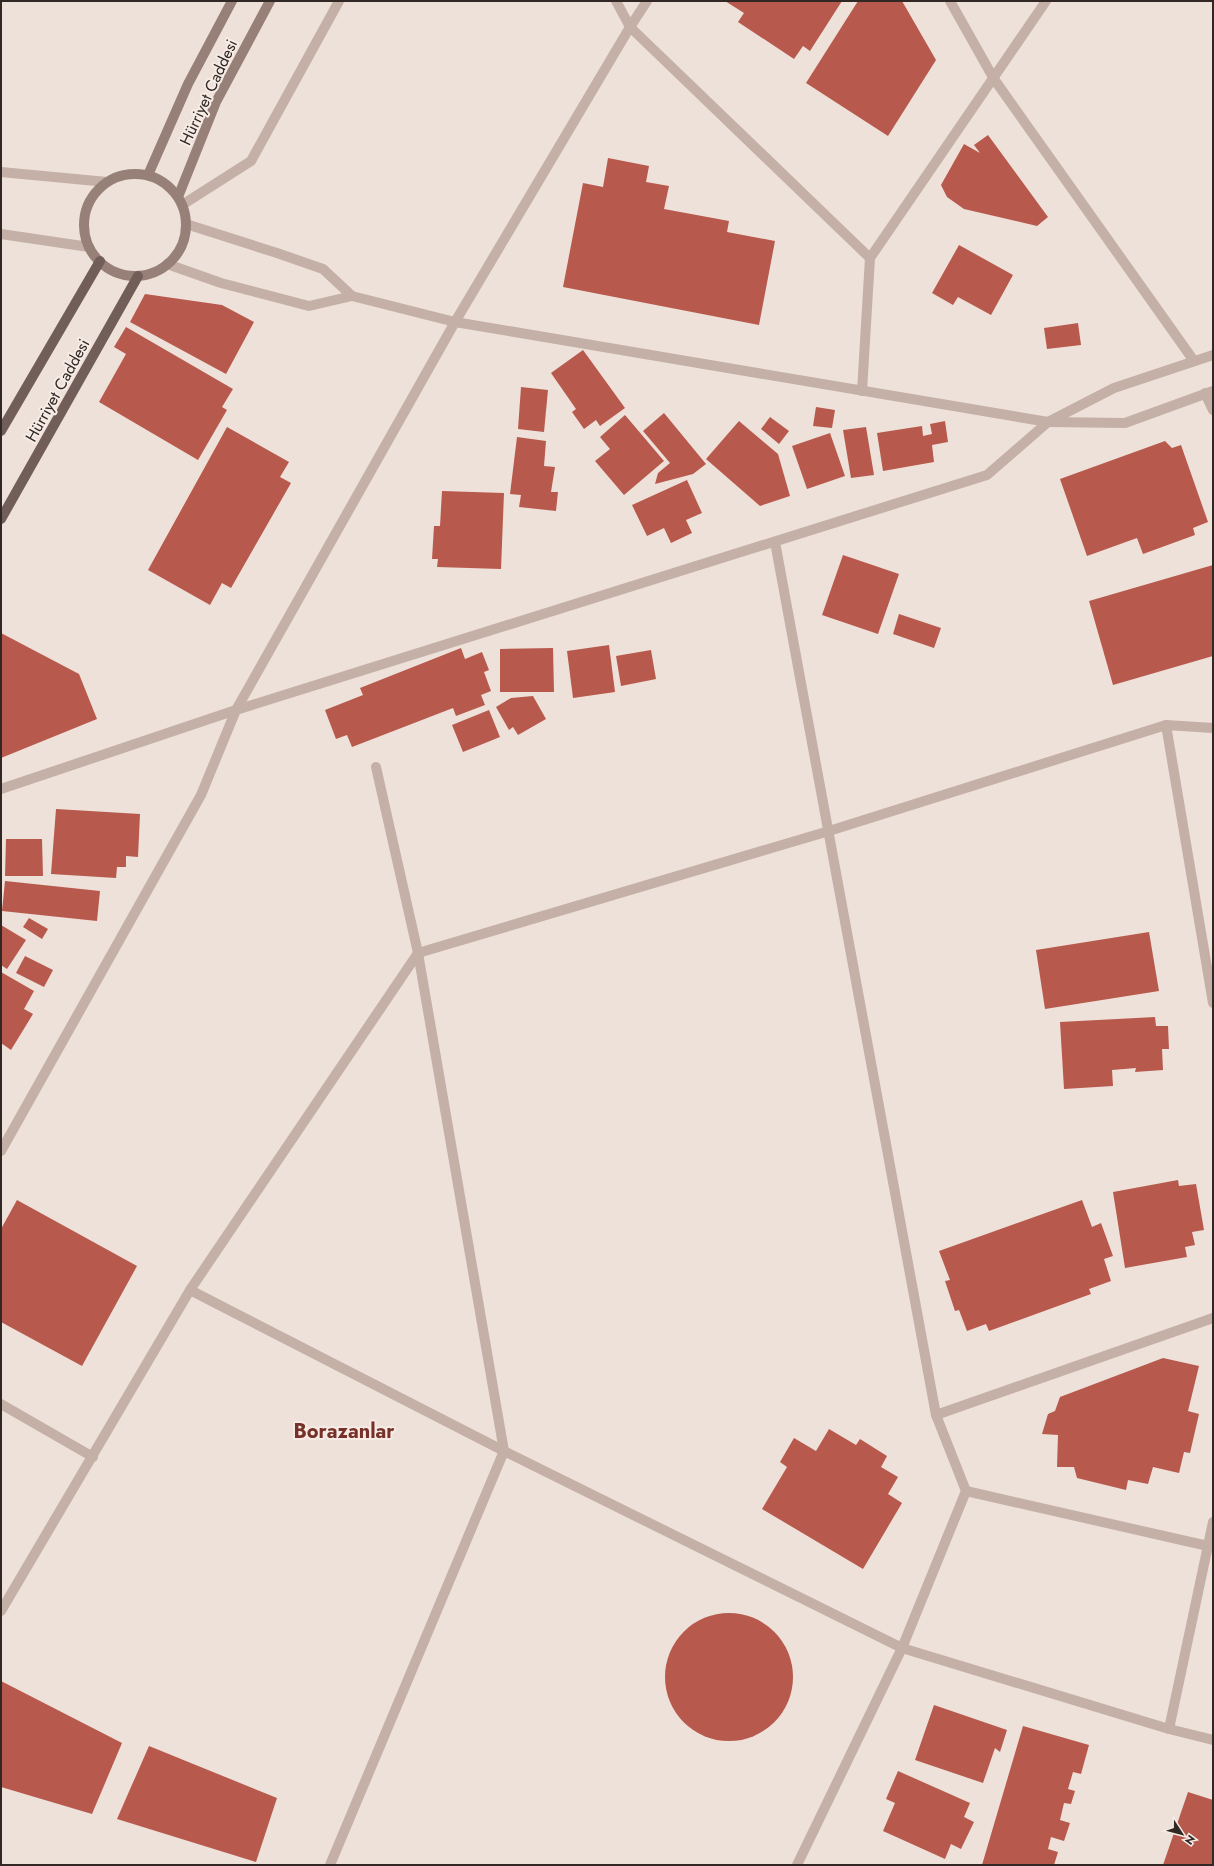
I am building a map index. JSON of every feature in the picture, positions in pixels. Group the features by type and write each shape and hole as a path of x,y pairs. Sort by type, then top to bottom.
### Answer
{"main road":[{"name":"Hürriyet Caddesi","path":"148,175 188,84 232,1"},
{"name":"Hürriyet Caddesi","path":"180,201 216,102 270,1"},
{"path":"134,174 148,175 160,180 170,188 180,201 186,224 185,236 175,256 158,270 138,276 118,272 108,268 100,261 89,247 85,233 85,218 89,204 96,192 107,182 120,176 134,174"},
{"name":"Hürriyet Caddesi","path":"1,431 100,261"},
{"name":"Hürriyet Caddesi","path":"1,519 138,276"}],"street":[{"path":"180,201 251,161 339,1"},
{"path":"616,1 630,27 870,258"},
{"path":"1,1151 201,795 236,710 454,322 647,1"},
{"path":"950,1 994,79 1194,361"},
{"path":"862,391 870,258 1046,1"},
{"path":"1,172 107,182"},
{"path":"186,224 323,269 352,296"},
{"path":"1,234 89,247"},
{"path":"167,264 220,283 309,306 352,296 454,322 1048,422 1125,423 1209,392 1213,410"},
{"path":"1,789 236,710 987,475 1048,422 1114,388 1213,355"},
{"path":"775,542 936,1415 966,1491 902,1648 800,1864"},
{"path":"1166,725 1213,1003"},
{"path":"1,1611 190,1290 418,953 829,830 1166,725 1213,728"},
{"path":"330,1865 504,1451 418,953 376,767"},
{"path":"190,1290 504,1451 902,1648 1169,1729 1213,1740"},
{"path":"936,1415 1213,1318"},
{"path":"1,1404 93,1457"},
{"path":"966,1491 1208,1546"},
{"path":"1169,1729 1213,1522"}],"building":[{"path":"725,1 842,1 810,51 803,46 794,59 738,22 744,13"},
{"path":"858,1 902,1 936,60 888,136 806,83"},
{"path":"988,135 1048,217 1037,226 964,209 947,197 941,185 964,144 980,153 974,145"},
{"path":"608,158 649,166 646,182 669,186 664,209 729,221 727,232 775,241 759,325 563,287 583,183 603,187"},
{"path":"959,245 1013,275 991,315 958,297 953,305 932,293"},
{"path":"145,294 222,305 254,322 226,374 130,322"},
{"path":"1078,323 1081,345 1047,349 1044,328"},
{"path":"126,327 233,389 222,407 227,410 198,460 99,402 126,354 114,347"},
{"path":"583,350 625,408 600,426 596,420 584,429 572,412 576,409 551,373"},
{"path":"521,387 548,390 544,432 518,429"},
{"path":"816,407 835,410 832,428 813,426"},
{"path":"664,413 706,464 693,474 655,484 658,473 670,463 643,431"},
{"path":"625,415 664,461 624,495 595,461 610,449 600,437"},
{"path":"770,417 789,431 779,444 761,429"},
{"path":"739,421 778,454 790,496 760,506 706,459"},
{"path":"945,421 948,442 932,445 934,462 883,471 877,433 922,426 923,436 932,434 930,424"},
{"path":"227,427 289,462 280,477 291,483 231,588 222,583 210,605 148,570"},
{"path":"866,427 874,475 851,478 843,430"},
{"path":"830,433 845,476 807,489 792,446"},
{"path":"517,437 546,441 544,466 555,467 551,492 558,492 556,511 519,507 521,495 510,494"},
{"path":"1165,441 1172,448 1181,445 1208,522 1193,528 1195,535 1143,554 1137,538 1087,556 1060,479"},
{"path":"687,480 702,513 686,520 692,533 671,543 664,528 647,536 632,505"},
{"path":"442,491 504,493 501,569 437,567 438,559 432,559 434,526 440,526"},
{"path":"843,555 899,574 878,634 822,615"},
{"path":"1213,565 1213,656 1113,685 1089,601"},
{"path":"899,614 941,628 934,648 893,634"},
{"path":"1,633 79,674 97,719 1,758"},
{"path":"609,645 615,692 573,698 567,651"},
{"path":"461,648 465,659 482,652 489,670 484,672 491,691 481,695 485,705 456,716 453,708 352,747 347,735 336,739 325,710 363,695 360,688"},
{"path":"553,648 554,692 500,692 500,649"},
{"path":"651,650 656,679 621,686 616,656"},
{"path":"533,696 546,719 518,735 513,727 509,730 496,707 511,698"},
{"path":"489,710 500,737 463,752 452,725"},
{"path":"56,809 140,814 138,857 126,856 126,867 117,867 116,878 51,874"},
{"path":"6,839 42,839 43,876 5,876"},
{"path":"5,881 100,891 97,921 2,911"},
{"path":"29,918 48,929 42,939 23,927"},
{"path":"1,925 26,940 7,969 1,965"},
{"path":"1149,932 1159,991 1045,1009 1036,950"},
{"path":"25,956 53,970 44,987 16,973"},
{"path":"1,972 34,991 24,1009 33,1014 11,1050 1,1043"},
{"path":"1155,1017 1156,1026 1168,1026 1169,1049 1162,1049 1163,1070 1135,1072 1136,1068 1112,1070 1113,1086 1064,1089 1060,1022"},
{"path":"1178,1180 1179,1186 1196,1184 1204,1230 1192,1232 1195,1245 1185,1247 1187,1257 1125,1268 1113,1192"},
{"path":"17,1200 137,1266 82,1366 1,1322 1,1229"},
{"path":"1082,1200 1092,1227 1101,1223 1113,1256 1104,1259 1111,1281 1089,1289 1091,1294 989,1331 986,1324 967,1331 959,1310 955,1311 945,1281 950,1280 939,1251"},
{"path":"1163,1358 1199,1366 1188,1411 1199,1414 1190,1453 1184,1452 1179,1473 1153,1467 1148,1484 1128,1480 1126,1490 1077,1478 1074,1467 1057,1467 1058,1435 1042,1434 1048,1414 1055,1411 1060,1397"},
{"path":"829,1429 856,1445 860,1439 887,1456 881,1467 898,1477 888,1494 902,1503 863,1569 762,1509 787,1467 780,1462 794,1438 816,1451"},
{"path":"729,1613 753,1618 774,1632 788,1653 793,1677 788,1701 774,1722 753,1736 729,1741 705,1736 684,1722 670,1701 665,1677 670,1653 684,1632 705,1618"},
{"path":"1,1681 122,1743 92,1814 1,1787"},
{"path":"934,1705 1007,1730 1000,1752 995,1748 983,1783 915,1760"},
{"path":"1023,1726 1089,1745 1081,1774 1073,1772 1068,1789 1075,1791 1071,1804 1064,1803 1060,1820 1070,1823 1064,1841 1051,1837 1048,1849 1058,1852 1054,1865 982,1865"},
{"path":"149,1746 277,1798 256,1862 117,1819"},
{"path":"898,1771 970,1803 964,1817 974,1822 961,1849 951,1844 945,1859 883,1831 895,1803 886,1799"},
{"path":"1188,1792 1213,1800 1213,1865 1163,1865"}],"district":[{"name":"Borazanlar","path":"344,1431"}]}
